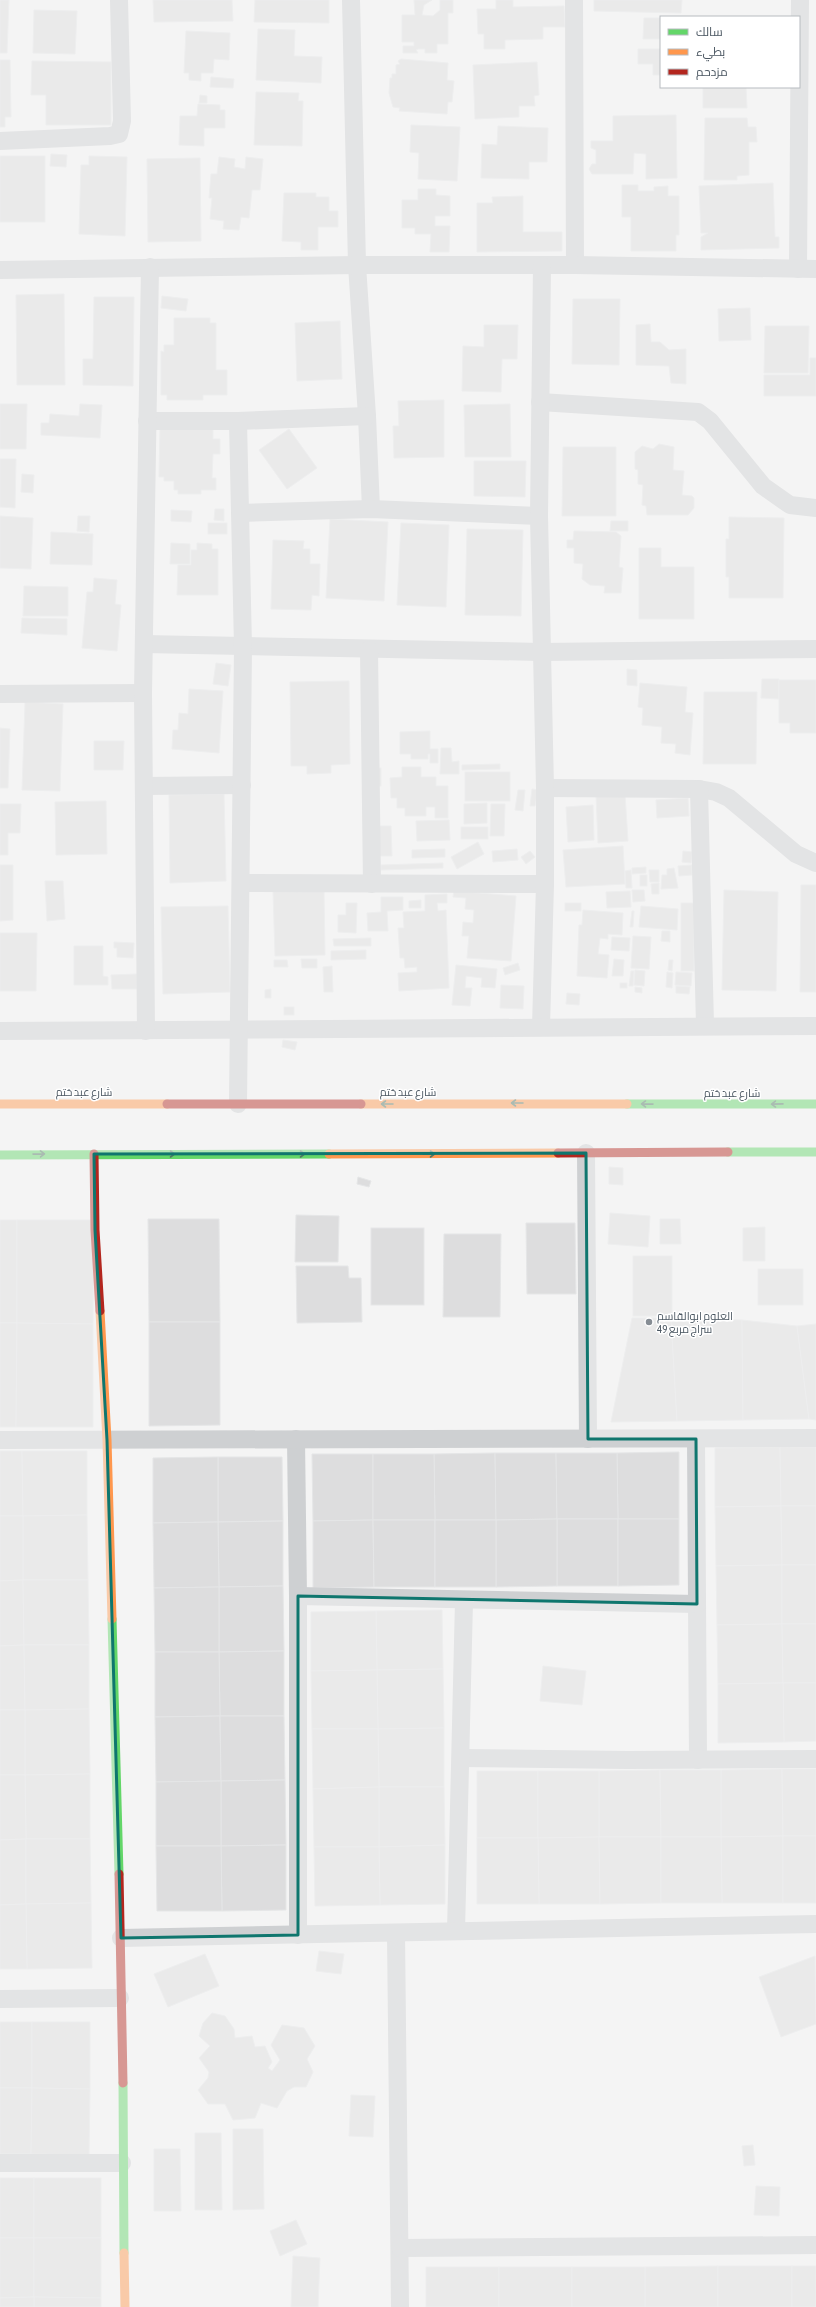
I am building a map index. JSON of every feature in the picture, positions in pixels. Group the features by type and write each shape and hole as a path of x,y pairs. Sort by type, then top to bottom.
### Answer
{"main road":[{"name":"شارع عبد ختم","path":"0,1104 816,1104"},
{"path":"0,1155 816,1152"},
{"path":"94,1154 95,1230 107,1440 120,1938 125,2307"}],"street":[{"path":"0,141 110,136 119,134 122,121 119,0"},
{"path":"351,0 357,265 367,416 371,509"},
{"path":"574,0 576,265"},
{"path":"800,0 800,16"},
{"path":"798,269 799,88"},
{"path":"0,270 357,265 576,265 816,269"},
{"path":"541,1027 545,884 545,788 539,516 542,266"},
{"path":"146,1031 143,693 150,267"},
{"path":"540,402 698,412 710,421 763,486 790,505 816,508"},
{"path":"147,421 238,421 367,416"},
{"path":"238,421 243,647 242,883 238,1104"},
{"path":"240,513 371,509 539,516"},
{"path":"144,644 369,650 541,652 816,649"},
{"path":"369,650 372,884"},
{"path":"0,694 143,693"},
{"path":"144,786 242,785"},
{"path":"545,788 699,789 716,792 729,798 796,854 816,863"},
{"path":"699,789 705,1025"},
{"path":"242,883 545,884"},
{"path":"0,1030 146,1031 705,1025 816,1026"},
{"path":"586,1153 588,1438"},
{"path":"696,1438 698,1760"},
{"path":"0,1440 816,1438"},
{"path":"296,1439 298,1596 298,1934"},
{"path":"298,1596 464,1601 697,1604"},
{"path":"456,1931 464,1601"},
{"path":"461,1758 698,1760 816,1759"},
{"path":"120,1938 816,1924"},
{"path":"396,1933 400,2307"},
{"path":"0,1999 120,1998"},
{"path":"0,2163 122,2163"},
{"path":"400,2248 816,2245"}],"highlighted area":[{"path":"586,1153 588,1439 696,1439 697,1604 298,1596 298,1935 121,1938 107,1440 95,1230 94,1154"}],"building":[{"path":"0,0 9,0 7,53 0,53"},
{"path":"153,0 232,0 233,21 154,22"},
{"path":"255,0 329,0 329,23 254,22"},
{"path":"414,0 432,0 424,5 422,15 433,16 440,10 440,0 453,0 453,13 448,13 448,44 437,44 437,53 425,53 425,49 418,49 416,50 418,53 403,53 403,46 414,46 414,42 402,42 402,15 415,15"},
{"path":"496,0 513,0 513,7 564,6 565,27 543,27 543,39 505,40 505,49 484,49 484,34 478,34 477,9 496,9"},
{"path":"594,0 682,0 681,13 594,11"},
{"path":"34,10 77,11 75,54 33,53"},
{"path":"644,18 660,18 660,39 643,39"},
{"path":"258,29 295,30 294,56 322,57 321,83 256,80"},
{"path":"186,31 230,33 229,60 214,59 213,73 201,73 201,81 189,80 189,73 184,73"},
{"path":"638,49 660,49 660,75 653,75 653,64 638,64"},
{"path":"401,59 448,63 447,80 454,81 452,102 448,102 447,114 399,111 400,108 393,107 389,93 390,78 392,78 392,74 396,74 396,65 400,64 398,61"},
{"path":"0,60 10,60 11,117 5,117 5,127 0,127"},
{"path":"32,61 111,62 111,125 46,125 46,95 31,95"},
{"path":"537,62 539,95 534,96 535,106 519,106 519,117 475,119 473,65"},
{"path":"211,77 234,79 233,88 210,87"},
{"path":"703,88 746,88 747,108 703,108"},
{"path":"256,92 299,93 298,101 303,101 302,146 254,145"},
{"path":"200,95 207,96 207,103 199,103"},
{"path":"198,104 220,105 220,110 225,110 225,128 204,128 204,146 179,145 180,116 197,116"},
{"path":"676,115 677,178 646,179 646,154 634,153 633,174 592,174 589,169 592,164 596,164 596,150 591,148 591,141 613,141 613,116"},
{"path":"705,118 747,118 748,127 756,127 757,142 749,142 749,175 737,176 737,180 704,180"},
{"path":"411,125 460,127 457,181 418,179 419,153 410,152"},
{"path":"498,126 548,128 547,162 529,162 529,179 481,178 482,144 497,145"},
{"path":"51,154 67,155 66,167 50,166"},
{"path":"0,156 45,156 45,222 0,222"},
{"path":"89,156 127,157 125,236 79,234 81,165 89,165"},
{"path":"219,157 235,159 234,167 245,169 246,157 263,159 260,190 252,190 249,218 241,217 239,230 223,229 224,221 210,219 212,198 209,198 211,174 217,174"},
{"path":"200,158 201,241 148,242 147,159"},
{"path":"773,183 775,237 779,237 779,248 701,250 701,237 708,233 701,233 699,186"},
{"path":"622,185 638,185 638,191 654,191 654,187 668,186 668,196 679,196 679,235 676,235 676,251 631,251 631,217 622,217"},
{"path":"418,189 436,189 436,195 450,196 450,216 435,216 435,226 450,226 449,252 430,252 431,234 415,234 415,228 402,228 402,200 418,200"},
{"path":"284,193 316,193 316,197 329,197 329,211 338,211 338,227 318,227 318,250 301,250 301,242 282,241"},
{"path":"523,196 523,232 562,232 562,251 477,252 477,203 493,203 492,197"},
{"path":"64,294 65,385 17,385 16,295"},
{"path":"162,296 188,299 186,311 161,308"},
{"path":"94,297 134,297 133,386 83,385 83,359 93,359"},
{"path":"573,299 620,299 619,365 572,364"},
{"path":"750,308 751,340 719,341 718,309"},
{"path":"174,318 210,318 210,323 216,323 216,370 227,370 227,395 203,395 203,400 167,400 167,395 161,395 161,351 164,352 164,345 174,345"},
{"path":"340,321 342,379 297,381 295,323"},
{"path":"650,324 651,342 660,342 669,350 686,349 686,384 671,383 669,366 636,365 636,325"},
{"path":"484,325 518,325 517,359 502,359 501,392 462,391 463,346 484,347"},
{"path":"765,326 809,326 808,373 764,373"},
{"path":"810,358 816,358 816,396 764,396 764,375 810,375"},
{"path":"444,400 444,457 394,458 393,426 399,426 398,401"},
{"path":"0,404 27,404 26,449 0,449"},
{"path":"80,404 102,405 100,438 41,435 41,423 49,423 50,414 79,416"},
{"path":"510,404 511,457 465,457 464,405"},
{"path":"160,425 213,426 213,439 220,439 220,454 213,454 212,478 216,478 216,490 201,490 201,494 178,494 178,490 174,490 174,481 164,481 164,477 159,477"},
{"path":"289,429 317,468 287,489 259,450"},
{"path":"659,444 674,447 673,470 684,471 682,495 692,496 694,498 694,508 688,515 647,515 646,506 642,505 643,485 638,484 638,470 635,469 635,452 642,446 653,449"},
{"path":"563,447 616,447 616,516 562,516"},
{"path":"0,459 16,459 15,508 0,507"},
{"path":"474,461 526,461 525,497 474,496"},
{"path":"22,474 34,475 33,493 21,492"},
{"path":"215,509 224,509 224,521 214,520"},
{"path":"171,510 192,511 191,522 171,521"},
{"path":"0,516 33,518 31,569 0,568"},
{"path":"78,516 90,516 89,532 77,531"},
{"path":"729,517 784,518 783,598 729,598 729,577 726,577 726,539 729,539"},
{"path":"330,519 388,522 384,601 326,598"},
{"path":"611,521 628,521 628,531 610,531"},
{"path":"208,523 227,523 227,534 208,534"},
{"path":"401,523 449,525 446,607 397,605"},
{"path":"467,529 523,530 521,616 465,615"},
{"path":"574,531 616,532 621,536 619,567 623,568 621,593 604,593 605,586 590,585 582,579 583,564 574,563 574,548 567,548 567,540 573,540"},
{"path":"51,532 93,534 92,565 50,564"},
{"path":"273,540 304,541 303,549 310,549 310,564 320,564 319,596 312,595 311,610 271,609"},
{"path":"171,543 190,544 190,564 170,564"},
{"path":"197,543 212,544 212,549 218,549 218,595 177,595 178,565 191,565 191,550 197,550"},
{"path":"639,548 661,548 661,567 694,567 694,619 639,619"},
{"path":"94,578 117,580 115,604 121,605 117,651 82,648 87,592 93,592"},
{"path":"24,586 68,587 68,616 23,616"},
{"path":"22,618 67,619 67,635 21,633"},
{"path":"216,663 231,665 228,686 213,684"},
{"path":"627,669 637,670 637,686 627,685"},
{"path":"762,679 779,679 779,699 761,698"},
{"path":"779,680 816,680 816,733 790,733 790,723 779,723"},
{"path":"349,681 350,764 331,765 331,773 307,774 307,766 291,766 290,682"},
{"path":"640,683 687,687 685,712 693,713 690,755 675,753 676,744 661,743 662,727 642,725 643,708 638,707"},
{"path":"189,689 223,691 219,753 172,749 173,730 178,730 179,713 188,714"},
{"path":"704,692 757,692 756,764 703,764"},
{"path":"25,702 63,704 60,791 22,790"},
{"path":"0,728 10,729 8,788 0,788"},
{"path":"430,731 430,749 438,749 438,763 430,763 430,754 428,754 428,759 411,759 411,754 400,754 400,732"},
{"path":"94,741 124,741 123,770 94,770"},
{"path":"441,748 451,748 452,762 459,761 459,774 440,774"},
{"path":"500,764 500,769 462,770 462,765"},
{"path":"402,767 421,767 421,777 436,777 436,786 448,786 448,818 435,818 435,807 426,807 426,816 405,816 405,808 397,808 397,798 391,798 390,778 402,777"},
{"path":"374,768 381,768 381,786 374,786"},
{"path":"465,772 510,772 510,801 465,801"},
{"path":"532,789 538,790 535,806 530,806"},
{"path":"518,790 525,790 523,811 515,810"},
{"path":"224,794 226,881 170,883 169,795"},
{"path":"625,794 628,841 598,843 596,795"},
{"path":"688,798 689,816 657,818 656,800"},
{"path":"106,801 107,854 56,855 55,802"},
{"path":"487,803 487,823 464,824 464,804"},
{"path":"0,804 21,804 20,833 8,833 8,855 0,855"},
{"path":"491,804 505,804 504,836 490,836"},
{"path":"593,805 594,840 568,842 566,807"},
{"path":"449,820 450,840 417,841 416,821"},
{"path":"378,826 391,826 392,856 378,856"},
{"path":"461,827 488,827 488,839 461,839"},
{"path":"478,842 484,854 457,869 451,857"},
{"path":"623,846 625,884 566,887 563,850"},
{"path":"445,849 445,857 412,858 412,850"},
{"path":"517,849 518,860 493,862 492,851"},
{"path":"530,851 535,857 526,864 521,857"},
{"path":"683,851 692,852 691,863 682,862"},
{"path":"443,863 443,868 381,870 381,865"},
{"path":"0,865 13,865 13,920 0,921"},
{"path":"692,865 692,875 679,876 678,866"},
{"path":"646,867 646,873 632,874 632,868"},
{"path":"674,868 678,888 661,889 662,875 667,875 667,869"},
{"path":"631,870 632,888 626,888 625,871"},
{"path":"649,870 659,870 659,882 650,882"},
{"path":"640,875 647,875 647,886 640,886"},
{"path":"45,881 63,881 65,919 47,921"},
{"path":"659,883 659,894 652,894 651,884"},
{"path":"801,885 816,885 816,992 800,992"},
{"path":"324,890 325,955 275,956 273,891"},
{"path":"632,890 644,890 645,901 633,902"},
{"path":"724,890 778,892 776,991 722,990"},
{"path":"454,891 516,896 511,961 467,958 469,936 462,936 463,922 473,923 474,910 465,909 466,898 453,897"},
{"path":"630,891 631,907 607,908 606,892"},
{"path":"447,894 447,903 437,903 438,911 446,910 449,988 399,991 398,973 417,972 417,967 405,968 404,958 400,958 398,928 404,928 403,912 425,911 425,895"},
{"path":"381,897 403,897 403,910 387,911 388,931 368,931 367,913 381,912"},
{"path":"421,900 421,908 409,908 409,901"},
{"path":"346,903 357,903 356,933 338,932 338,915 346,915"},
{"path":"565,903 581,903 581,911 565,911"},
{"path":"681,903 694,903 694,971 681,971"},
{"path":"228,906 230,992 163,994 161,907"},
{"path":"641,906 678,909 677,930 639,927"},
{"path":"583,910 623,913 622,935 608,934 608,939 600,938 598,954 609,955 607,978 577,976 579,925 582,925"},
{"path":"632,911 634,911 633,927 630,927"},
{"path":"662,931 670,931 670,942 661,941"},
{"path":"0,933 37,933 36,991 0,991"},
{"path":"633,936 651,937 649,969 631,968"},
{"path":"612,937 630,938 629,951 611,950"},
{"path":"371,938 371,946 334,946 333,939"},
{"path":"114,942 134,943 133,958 117,957 117,948 114,948"},
{"path":"74,946 103,946 103,976 108,977 108,985 74,985"},
{"path":"366,950 366,959 331,960 331,951"},
{"path":"301,959 317,959 317,968 302,968"},
{"path":"614,959 624,960 623,976 612,976"},
{"path":"274,960 287,960 288,967 274,967"},
{"path":"669,960 673,960 672,971 668,970"},
{"path":"518,963 520,970 505,975 503,968"},
{"path":"456,965 497,969 495,988 481,987 482,978 466,976 465,988 472,988 470,1006 452,1005"},
{"path":"332,966 333,992 324,992 323,967"},
{"path":"635,970 645,971 644,986 634,985"},
{"path":"631,971 634,971 633,986 629,986"},
{"path":"667,972 673,973 672,988 666,987"},
{"path":"676,972 692,973 691,986 675,985"},
{"path":"137,974 137,989 112,989 111,975"},
{"path":"620,983 627,983 627,988 620,988"},
{"path":"501,985 524,986 523,1009 500,1008"},
{"path":"676,986 690,987 689,994 676,993"},
{"path":"635,987 642,988 642,993 635,992"},
{"path":"271,989 271,998 265,998 265,990"},
{"path":"567,993 580,994 579,1005 566,1004"},
{"path":"284,1007 294,1007 294,1015 284,1015"},
{"path":"283,1040 297,1042 295,1050 282,1047"},
{"path":"609,1167 623,1168 623,1185 609,1184"},
{"path":"358,1177 371,1181 369,1187 357,1184"},
{"path":"610,1213 650,1216 648,1247 608,1244"},
{"path":"296,1215 339,1216 338,1262 295,1262"},
{"path":"148,1219 219,1219 220,1322 149,1322"},
{"path":"660,1219 680,1219 681,1244 660,1244"},
{"path":"0,1220 17,1220 17,1323 0,1323"},
{"path":"17,1220 94,1220 93,1324 17,1323"},
{"path":"526,1223 575,1223 576,1294 527,1294"},
{"path":"765,1227 765,1261 743,1261 743,1228"},
{"path":"371,1228 424,1228 424,1305 371,1305"},
{"path":"444,1234 501,1234 500,1317 443,1317"},
{"path":"633,1256 672,1256 672,1316 633,1316"},
{"path":"296,1266 348,1266 349,1278 361,1278 362,1322 297,1323"},
{"path":"758,1269 803,1269 803,1305 758,1305"},
{"path":"632,1318 671,1318 677,1421 611,1422"},
{"path":"671,1318 742,1320 743,1420 677,1421"},
{"path":"742,1320 797,1326 809,1419 743,1420"},
{"path":"149,1322 220,1322 220,1425 149,1426"},
{"path":"0,1323 17,1323 16,1427 0,1427"},
{"path":"17,1323 93,1324 93,1427 16,1427"},
{"path":"816,1324 816,1420 809,1419 797,1326"},
{"path":"780,1447 781,1506 715,1507 715,1448"},
{"path":"780,1447 816,1447 816,1506 781,1506"},
{"path":"0,1451 22,1451 23,1516 0,1516"},
{"path":"22,1451 87,1451 87,1515 23,1516"},
{"path":"679,1452 679,1519 618,1519 617,1453"},
{"path":"495,1453 496,1520 435,1520 434,1454"},
{"path":"495,1453 556,1453 557,1519 496,1520"},
{"path":"556,1453 617,1453 618,1519 557,1519"},
{"path":"312,1454 373,1454 373,1520 313,1521"},
{"path":"373,1454 434,1454 435,1520 373,1520"},
{"path":"218,1457 282,1457 283,1521 218,1522"},
{"path":"218,1457 218,1522 153,1523 153,1458"},
{"path":"781,1506 782,1565 716,1566 715,1507"},
{"path":"781,1506 816,1506 816,1565 782,1565"},
{"path":"87,1515 88,1580 23,1580 23,1516"},
{"path":"0,1516 23,1516 23,1580 0,1581"},
{"path":"557,1519 618,1519 618,1586 557,1586"},
{"path":"557,1519 557,1586 496,1587 496,1520"},
{"path":"618,1519 679,1519 679,1585 618,1586"},
{"path":"373,1520 374,1587 313,1588 313,1521"},
{"path":"373,1520 435,1520 435,1587 374,1587"},
{"path":"435,1520 496,1520 496,1587 435,1587"},
{"path":"283,1521 283,1586 219,1587 218,1522"},
{"path":"218,1522 219,1587 154,1588 153,1523"},
{"path":"782,1565 782,1624 717,1625 716,1566"},
{"path":"782,1565 816,1565 816,1624 782,1624"},
{"path":"23,1580 24,1645 0,1646 0,1581"},
{"path":"23,1580 88,1580 89,1645 24,1645"},
{"path":"283,1586 284,1651 219,1652 219,1587"},
{"path":"219,1587 219,1652 155,1652 154,1588"},
{"path":"442,1610 443,1669 377,1670 376,1611"},
{"path":"376,1611 377,1670 311,1671 311,1612"},
{"path":"782,1624 783,1683 718,1684 717,1625"},
{"path":"782,1624 816,1624 816,1683 783,1683"},
{"path":"24,1645 25,1710 0,1710 0,1646"},
{"path":"24,1645 89,1645 89,1709 25,1710"},
{"path":"284,1651 284,1716 220,1716 219,1652"},
{"path":"155,1652 219,1652 220,1716 155,1717"},
{"path":"543,1666 586,1671 582,1705 540,1701"},
{"path":"443,1669 444,1728 378,1729 377,1670"},
{"path":"377,1670 378,1729 312,1729 311,1671"},
{"path":"783,1683 816,1683 816,1741 784,1742"},
{"path":"783,1683 784,1742 718,1743 718,1684"},
{"path":"89,1709 90,1774 25,1775 25,1710"},
{"path":"0,1710 25,1710 25,1775 0,1775"},
{"path":"220,1716 221,1781 156,1782 155,1717"},
{"path":"220,1716 284,1716 285,1780 221,1781"},
{"path":"444,1728 444,1787 379,1787 378,1729"},
{"path":"312,1729 378,1729 379,1787 313,1789"},
{"path":"782,1769 783,1836 721,1837 721,1770"},
{"path":"782,1769 816,1769 816,1836 783,1836"},
{"path":"660,1770 661,1837 599,1837 599,1771"},
{"path":"660,1770 721,1770 721,1837 661,1837"},
{"path":"477,1771 538,1771 538,1838 477,1838"},
{"path":"538,1771 599,1771 599,1837 538,1838"},
{"path":"90,1774 90,1839 26,1839 25,1775"},
{"path":"0,1775 25,1775 26,1839 0,1840"},
{"path":"285,1780 286,1845 221,1846 221,1781"},
{"path":"221,1781 221,1846 156,1846 156,1782"},
{"path":"379,1787 444,1787 445,1845 379,1847"},
{"path":"379,1787 379,1847 314,1847 313,1789"},
{"path":"783,1836 783,1903 722,1903 721,1837"},
{"path":"783,1836 816,1836 816,1903 783,1903"},
{"path":"599,1837 600,1904 539,1904 538,1838"},
{"path":"599,1837 661,1837 661,1903 600,1904"},
{"path":"661,1837 721,1837 722,1903 661,1903"},
{"path":"477,1838 538,1838 539,1904 477,1904"},
{"path":"26,1839 26,1904 0,1905 0,1840"},
{"path":"26,1839 90,1839 91,1903 26,1904"},
{"path":"286,1845 286,1910 222,1911 221,1846"},
{"path":"445,1845 445,1904 380,1905 379,1847"},
{"path":"156,1846 221,1846 222,1911 157,1911"},
{"path":"314,1847 379,1847 380,1905 315,1906"},
{"path":"91,1903 92,1968 27,1969 26,1904"},
{"path":"26,1904 27,1969 0,1969 0,1905"},
{"path":"319,1951 344,1954 341,1974 316,1971"},
{"path":"205,1954 219,1986 168,2007 154,1974"},
{"path":"815,1956 816,2024 781,2037 759,1977"},
{"path":"212,2013 225,2016 234,2029 235,2038 252,2036 255,2047 265,2046 272,2062 268,2068 272,2071 280,2060 271,2045 282,2025 304,2028 315,2046 307,2059 313,2072 306,2087 294,2087 287,2091 277,2108 261,2103 255,2118 233,2120 225,2104 208,2104 198,2090 208,2078 209,2072 199,2058 210,2046 199,2036 203,2023"},
{"path":"0,2022 32,2022 32,2088 0,2088"},
{"path":"32,2022 90,2022 90,2089 32,2088"},
{"path":"0,2088 32,2088 31,2154 0,2154"},
{"path":"32,2088 90,2089 89,2155 31,2154"},
{"path":"351,2095 375,2096 373,2137 349,2136"},
{"path":"233,2129 263,2129 264,2209 233,2210"},
{"path":"195,2133 221,2133 222,2210 195,2210"},
{"path":"753,2145 755,2165 744,2166 742,2146"},
{"path":"154,2149 180,2149 181,2211 154,2211"},
{"path":"0,2178 34,2178 34,2238 0,2238"},
{"path":"34,2178 101,2178 101,2238 34,2238"},
{"path":"756,2186 780,2187 779,2216 754,2215"},
{"path":"296,2220 307,2244 280,2256 270,2231"},
{"path":"0,2238 34,2238 34,2297 0,2298"},
{"path":"34,2238 101,2238 101,2298 34,2297"},
{"path":"293,2256 320,2258 318,2307 291,2307"},
{"path":"718,2266 718,2307 645,2307 645,2267"},
{"path":"718,2266 792,2266 792,2307 718,2307"},
{"path":"792,2266 816,2266 816,2307 792,2307"},
{"path":"426,2267 499,2267 499,2307 426,2307"},
{"path":"499,2267 572,2267 572,2307 499,2307"},
{"path":"572,2267 645,2267 645,2307 572,2307"},
{"path":"34,2297 101,2298 101,2307 34,2307"},
{"path":"34,2297 34,2307 0,2307 0,2298"}],"traffic: fast":[{"path":"627,1104 816,1104"},
{"path":"728,1152 816,1152"},
{"path":"0,1155 329,1154"},
{"path":"112,1619 119,1874"},
{"path":"123,2083 124,2253"}],"traffic: slow":[{"path":"0,1104 167,1104"},
{"path":"361,1104 627,1104"},
{"path":"329,1154 558,1153"},
{"path":"100,1311 107,1440 112,1619"},
{"path":"124,2253 125,2307"}],"traffic: jam":[{"path":"167,1104 361,1104"},
{"path":"558,1153 728,1152"},
{"path":"94,1154 95,1230 100,1311"},
{"path":"119,1874 123,2083"}],"place":[{"name":"العلوم ابوالقاسم سراج مربع 49","path":"649,1322"}]}
